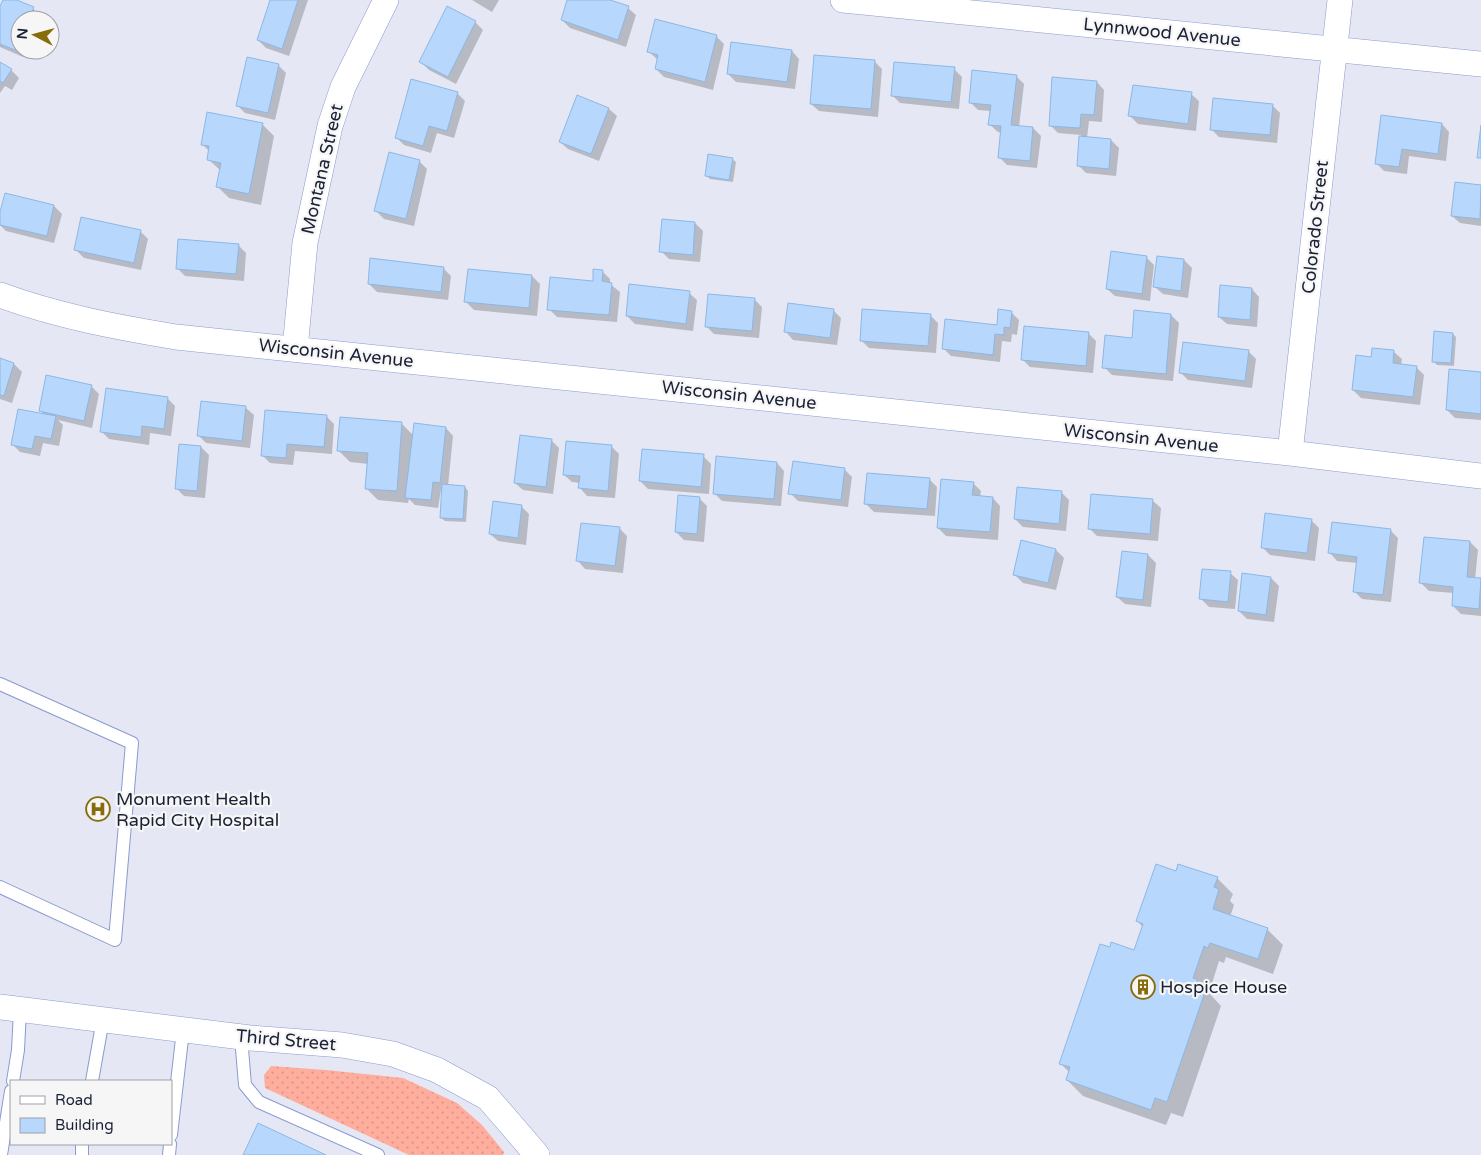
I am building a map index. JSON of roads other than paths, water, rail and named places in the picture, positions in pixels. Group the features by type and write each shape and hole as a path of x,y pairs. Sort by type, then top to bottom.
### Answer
{"street":[{"name":"Montana Street","path":"295,349 305,243 330,126 343,86 386,0"},
{"name":"Lynnwood Avenue","path":"844,0 1481,64"},
{"name":"Colorado Street","path":"1290,453 1340,0"},
{"name":"Wisconsin Avenue","path":"0,295 35,308 110,326 176,337 1290,453 1481,476"},
{"name":"Third Street","path":"10,1008 241,1037 342,1045 392,1054 436,1070 488,1098 537,1155"}],"lane":[{"path":"0,684 132,743 115,940 0,887"},
{"path":"10,1008 18,1050 13,1080"},
{"path":"92,1080 103,1020"},
{"path":"172,1127 184,1030"},
{"path":"241,1037 244,1085 260,1102 378,1155"},
{"path":"1,1155 10,1098"}],"place":[{"name":"Monument Health Rapid City Hospital","path":"98,809"},
{"name":"Hospice House","path":"1143,987"}]}
